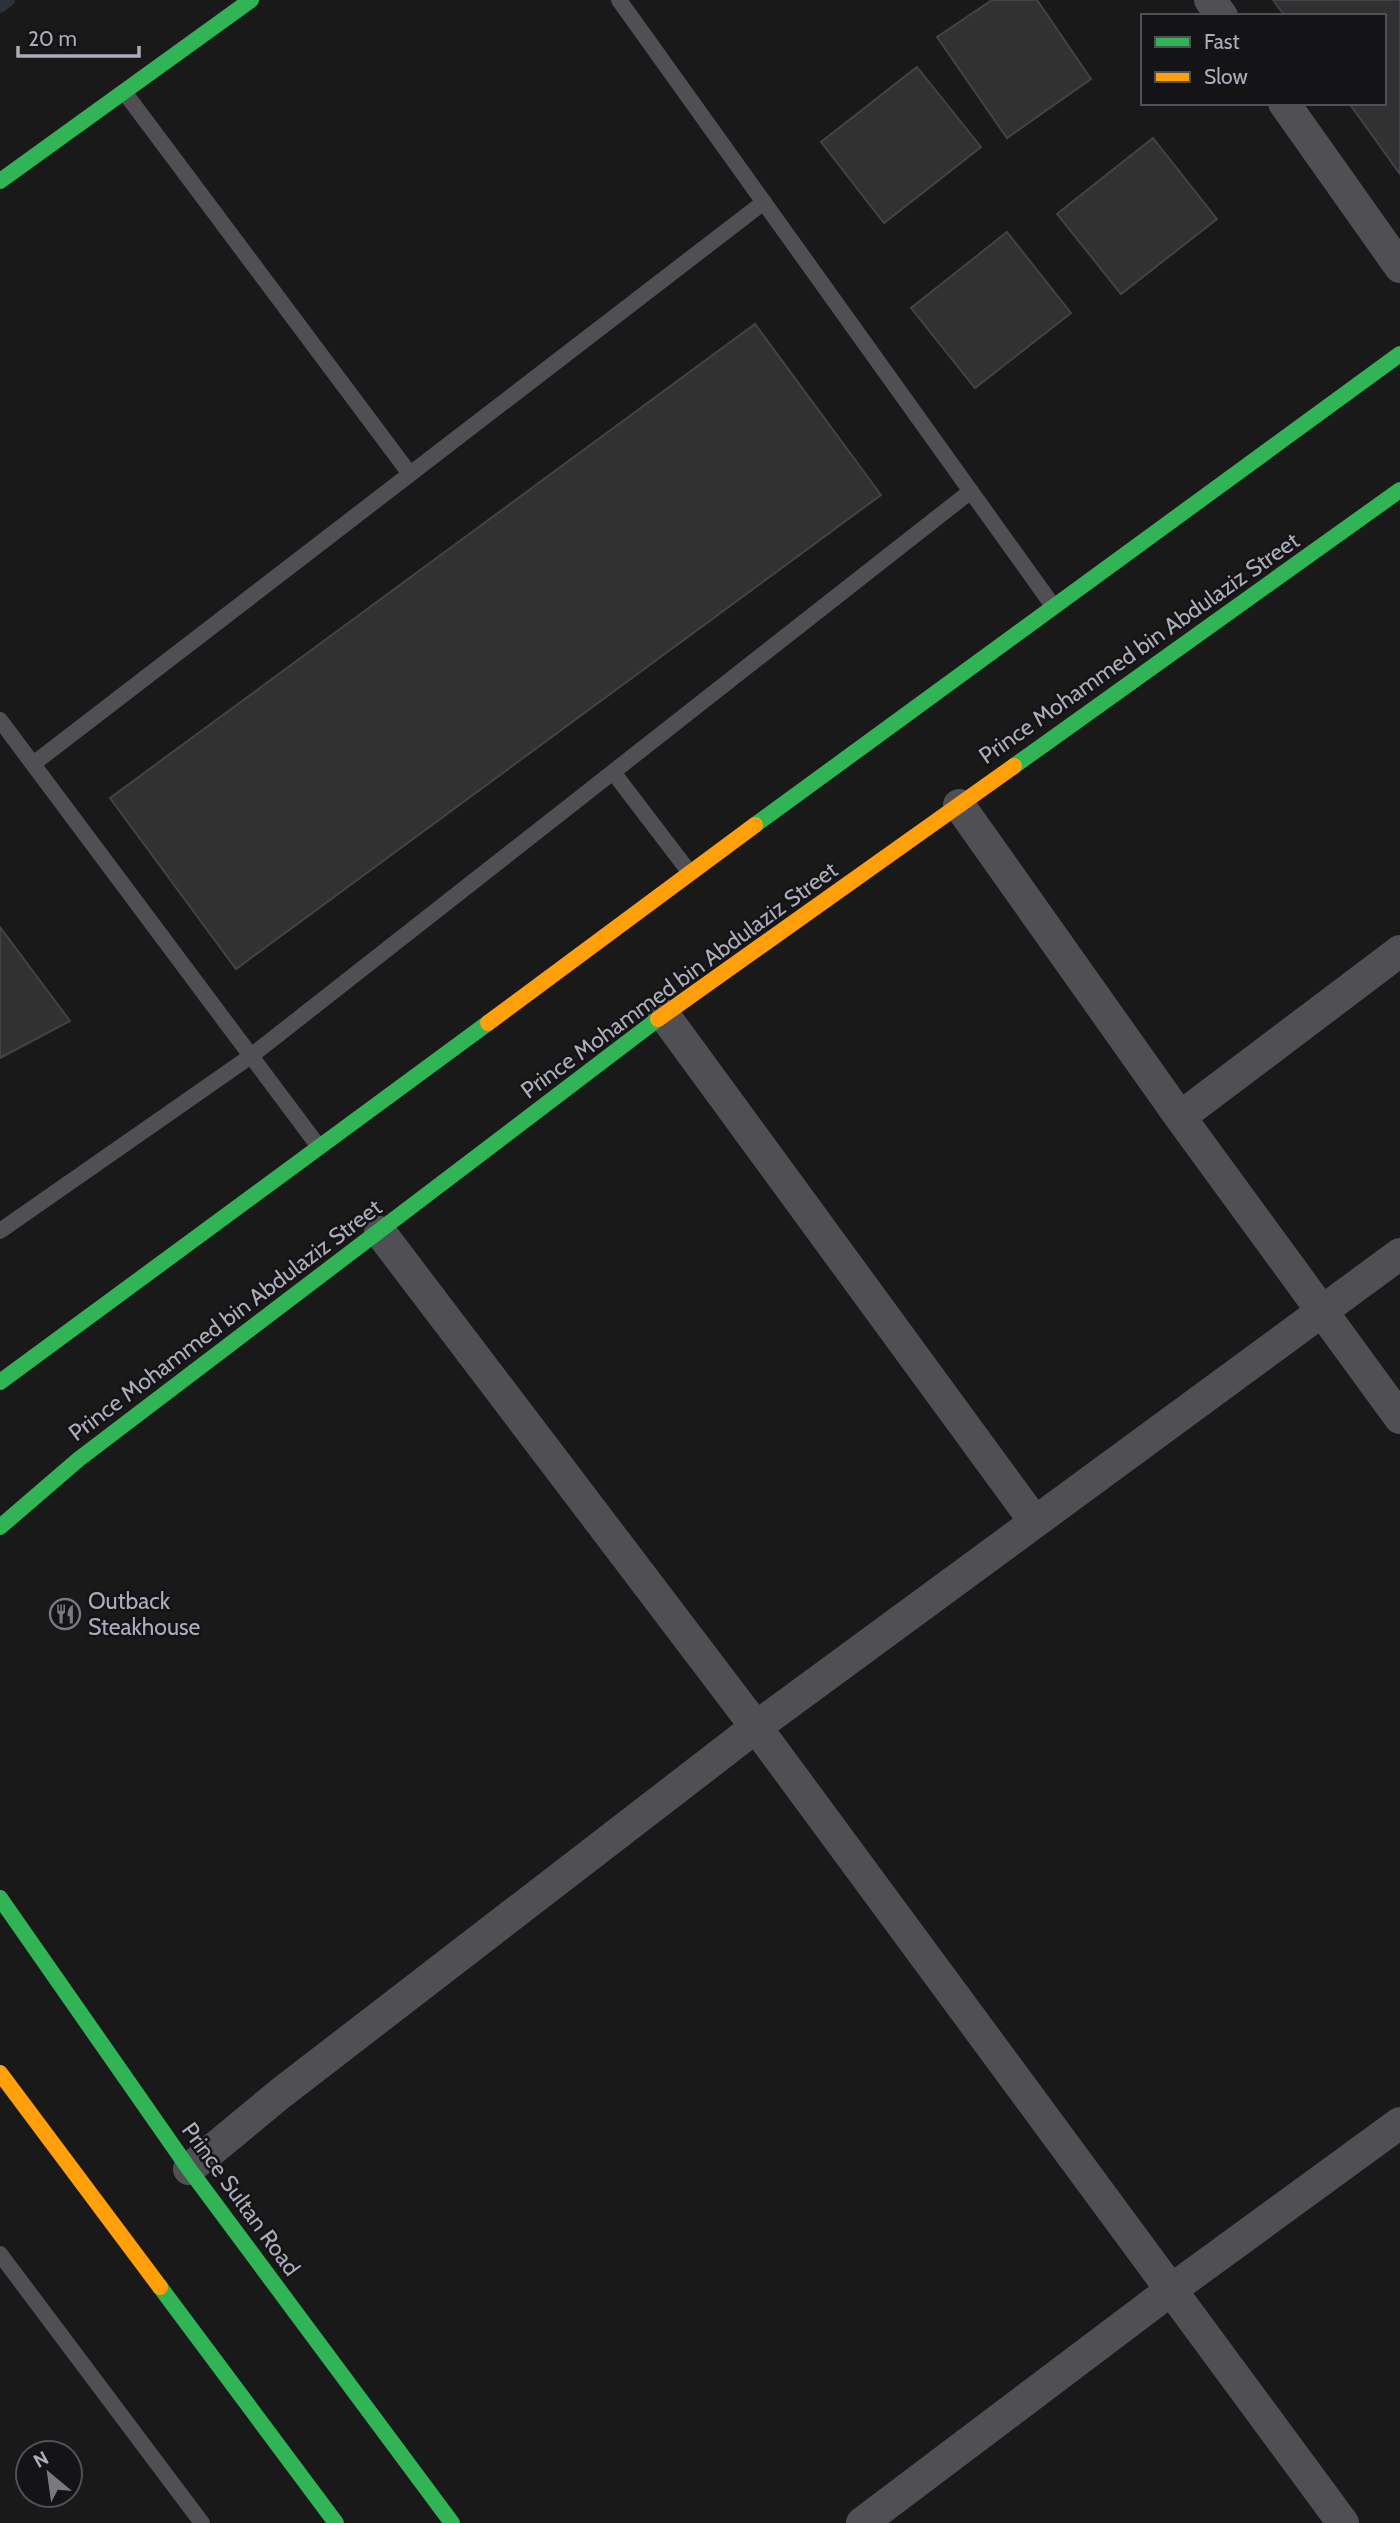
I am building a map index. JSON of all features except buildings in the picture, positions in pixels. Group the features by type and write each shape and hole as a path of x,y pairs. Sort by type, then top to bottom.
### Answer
{"main road":[{"path":"0,181 251,0"},
{"path":"0,1382 1053,606 1400,354"},
{"name":"Prince Mohammed bin Abdulaziz Street","path":"0,1527 90,1451 664,1014 1400,490"},
{"name":"Prince Sultan Road","path":"0,1898 189,2169 453,2523"},
{"path":"0,2073 336,2523"}],"street":[{"path":"1285,105 1400,267"},
{"path":"959,804 1180,1116 1400,1418"},
{"path":"1180,1116 1400,951"},
{"path":"664,1014 1035,1522"},
{"path":"380,1232 756,1727 1343,2523"},
{"path":"189,2169 281,2093 756,1727 1400,1254"},
{"path":"862,2523 1171,2290 1400,2123"}],"lane":[{"path":"619,0 1053,606"},
{"path":"125,93 410,474"},
{"path":"33,764 764,202"},
{"path":"0,1231 251,1056 971,491"},
{"path":"0,720 319,1147"},
{"path":"613,772 690,874"},
{"path":"0,2254 202,2523"}],"waterway":[{"path":"0,7 9,0"}],"traffic: fast":[{"path":"0,181 251,0"},
{"path":"755,825 1400,354"},
{"path":"1014,766 1400,490"},
{"path":"0,1527 79,1459 658,1019"},
{"path":"0,1382 488,1023"},
{"path":"0,1898 189,2169 452,2523"},
{"path":"160,2287 336,2523"}],"traffic: slow":[{"path":"658,1019 1014,766"},
{"path":"488,1023 755,825"},
{"path":"0,2073 160,2287"}],"place":[{"name":"Outback Steakhouse","path":"65,1614"}]}
